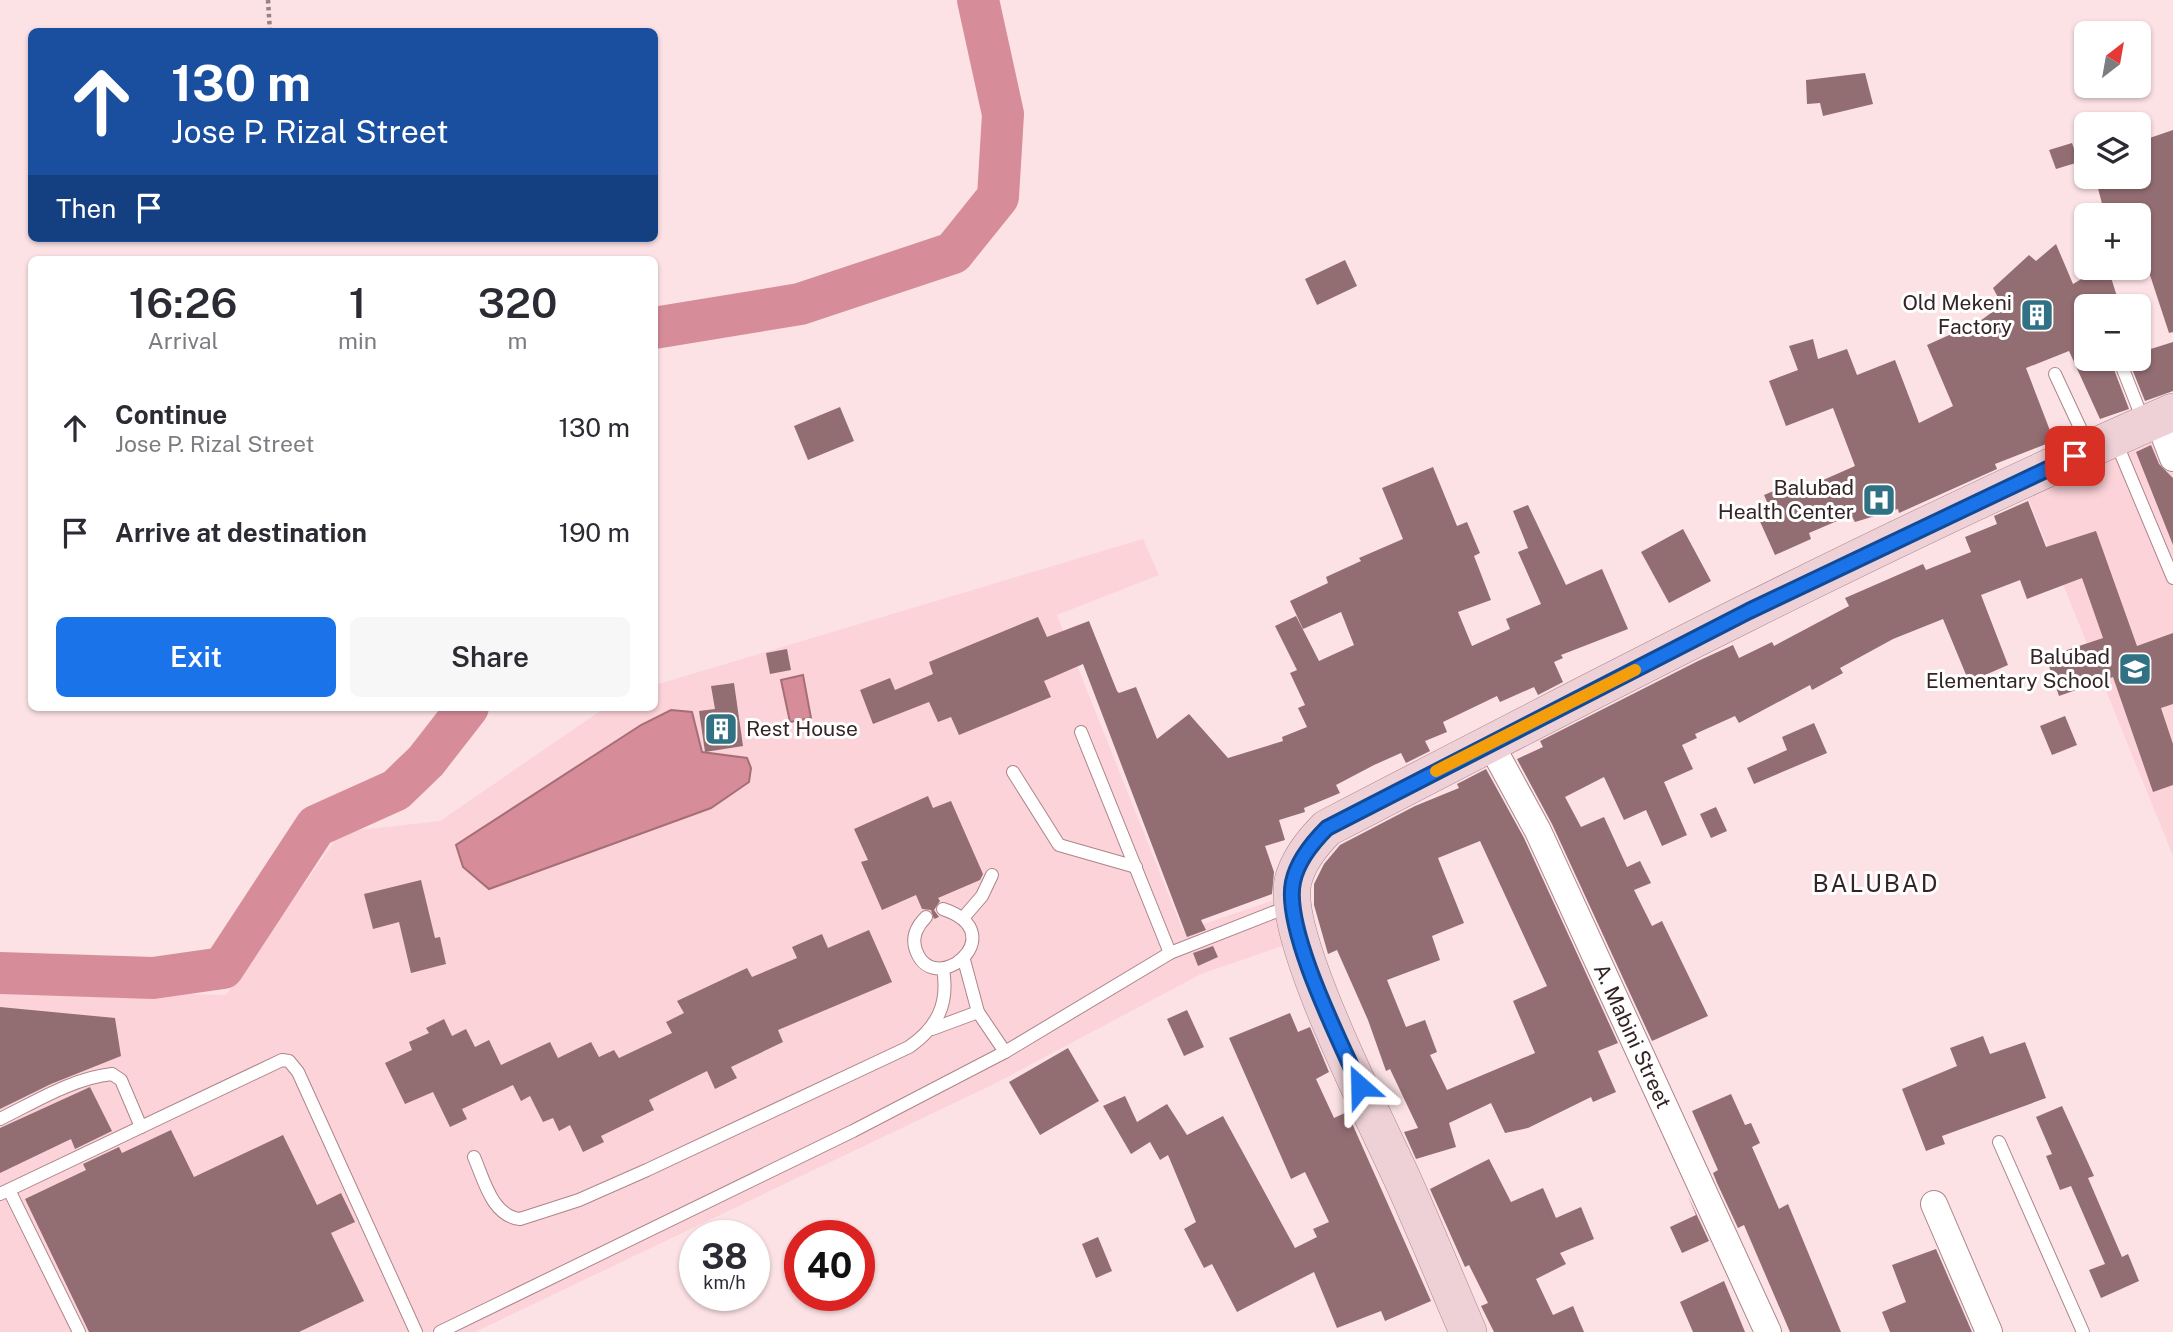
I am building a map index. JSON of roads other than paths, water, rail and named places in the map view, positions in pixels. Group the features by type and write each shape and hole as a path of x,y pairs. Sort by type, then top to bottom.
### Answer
{"street":[{"path":"1468,1332 1326,1011 1302,949 1293,882 1311,844 1327,828 1749,611 2136,429 2173,458"},
{"name":"A. Mabini Street","path":"1490,743 1538,831 1768,1332"},
{"path":"1934,1205 1989,1332"}],"lane":[{"path":"2122,371 2173,578"},
{"path":"2055,374 2136,429"},
{"path":"1082,732 1170,953"},
{"path":"1013,772 1059,845 1136,867"},
{"path":"963,918 987,890 992,875"},
{"path":"440,1332 853,1131 1005,1052 1170,953 1294,905"},
{"path":"926,917 915,935 915,947 921,958 931,966 943,969 964,960 972,947 971,932 963,918 943,909"},
{"path":"964,960 978,1012 1005,1052"},
{"path":"932,1029 945,997 943,969"},
{"path":"474,1157 497,1206 503,1214 520,1219 579,1200 705,1144 887,1058 932,1029 978,1012"},
{"path":"79,1332 4,1192 282,1060 289,1061 298,1072 416,1332"},
{"path":"0,1119 56,1092 99,1075 112,1074 121,1080 141,1127"},
{"path":"1999,1142 2082,1332"}],"waterway":[{"path":"658,327 800,304 953,253 998,197 1003,114 978,0"},
{"path":"0,973 153,978 223,968 316,826 396,790 426,761 465,711"}],"place":[{"name":"Old Mekeni Factory","path":"2037,315"},
{"name":"Balubad Health Center","path":"1879,500"},
{"name":"Balubad Elementary School","path":"2135,669"},
{"name":"Rest House","path":"721,729"}],"district":[{"name":"BALUBAD","path":"1876,884"}]}
